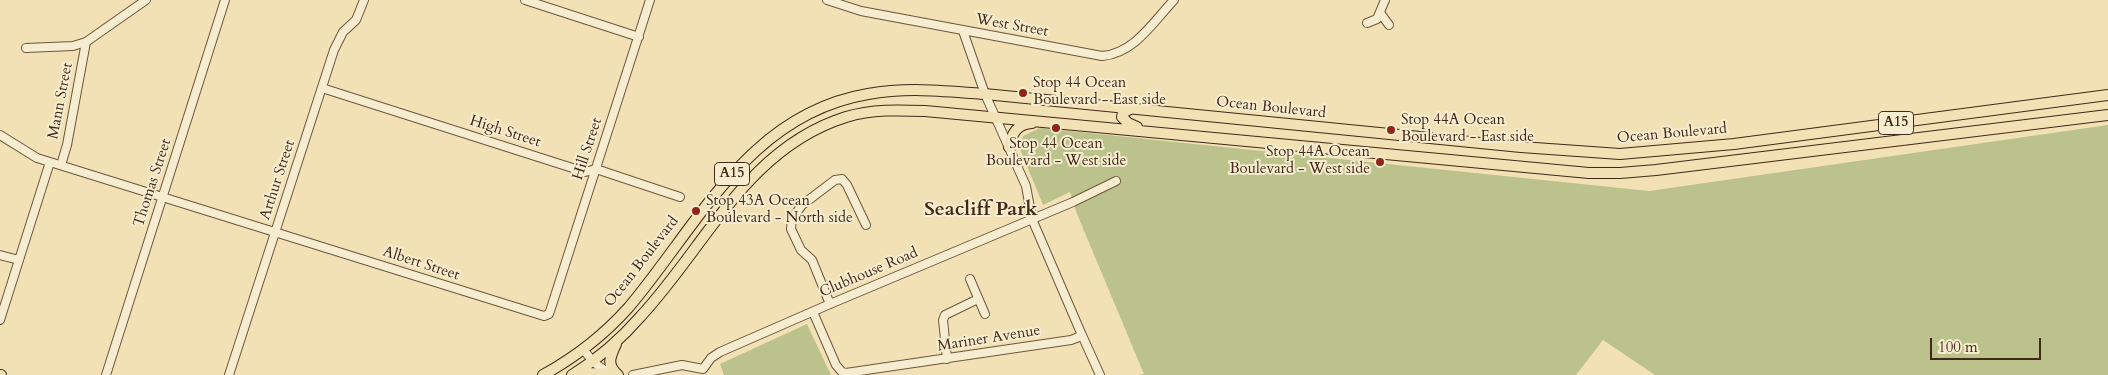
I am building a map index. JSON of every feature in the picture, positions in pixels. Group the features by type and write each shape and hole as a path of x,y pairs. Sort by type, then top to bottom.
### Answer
{"main road":[{"name":"Ocean Boulevard","path":"543,375 583,349 628,308 723,184 766,140 812,112 840,101 866,94 895,90 924,90 985,94 1130,110 1513,146 1620,154 1734,144 2108,95"},
{"name":"Ocean Boulevard","path":"572,375 593,362 641,317 736,194 775,155 819,128 846,117 868,112 898,110 1056,122 1517,168 1589,173 1620,173 2108,115"},
{"path":"1130,110 1124,113 1122,117 1124,120 1138,128 1157,132"},
{"path":"1009,147 1016,129 1021,126 1028,123 1056,122"},
{"path":"579,375 590,373 614,375 610,363 618,338"}],"street":[{"name":"Mann Street","path":"26,48 73,46 86,42 146,0"},
{"name":"Thomas Street","path":"106,375 225,0"},
{"name":"Arthur Street","path":"229,375 338,39 356,20 364,0"},
{"path":"525,0 639,37"},
{"name":"Hill Street","path":"552,306 650,0"},
{"name":"West Street","path":"827,0 861,11 1102,56 1115,55 1131,47 1174,0"},
{"path":"1367,23 1376,20 1381,14 1385,0"},
{"path":"1381,14 1389,25"},
{"path":"963,31 985,94 1026,186 1032,219 1100,375"},
{"name":"Mann Street","path":"60,166 67,146 86,42"},
{"name":"High Street","path":"322,88 585,172 596,169 680,197"},
{"path":"0,135 37,158 275,233"},
{"path":"0,320 50,162"},
{"path":"830,304 812,260 800,250 791,229 792,219 802,205 835,180 842,179 847,185 866,225"},
{"name":"Clubhouse Road","path":"633,375 682,366 703,369 711,358 720,352 1032,219 1116,181"},
{"name":"Albert Street","path":"275,233 540,316 549,314 552,306"},
{"path":"0,254 19,260"},
{"path":"970,279 985,314"},
{"path":"947,359 943,320 945,315 978,298"},
{"name":"Mariner Avenue","path":"813,312 836,366 846,373 1071,340 1079,337 1081,333"},
{"path":"583,349 603,371 614,375"}],"green space":[{"path":"2108,125 2108,375 1655,375 1603,340 1576,375 1139,375 1144,374 1077,214 1070,192 1043,205 1020,149 1023,136 1040,128 1649,191"},
{"path":"807,324 831,375 724,375 720,364"}],"place":[{"name":"Stop 44 Ocean Boulevard - East side","path":"1023,93"},
{"name":"Stop 44 Ocean Boulevard - West side","path":"1056,128"},
{"name":"Stop 44A Ocean Boulevard - East side","path":"1391,130"},
{"name":"Stop 44A Ocean Boulevard - West side","path":"1380,162"},
{"name":"Stop 43A Ocean Boulevard - North side","path":"696,211"}],"district":[{"name":"Seacliff Park","path":"981,210"}]}
